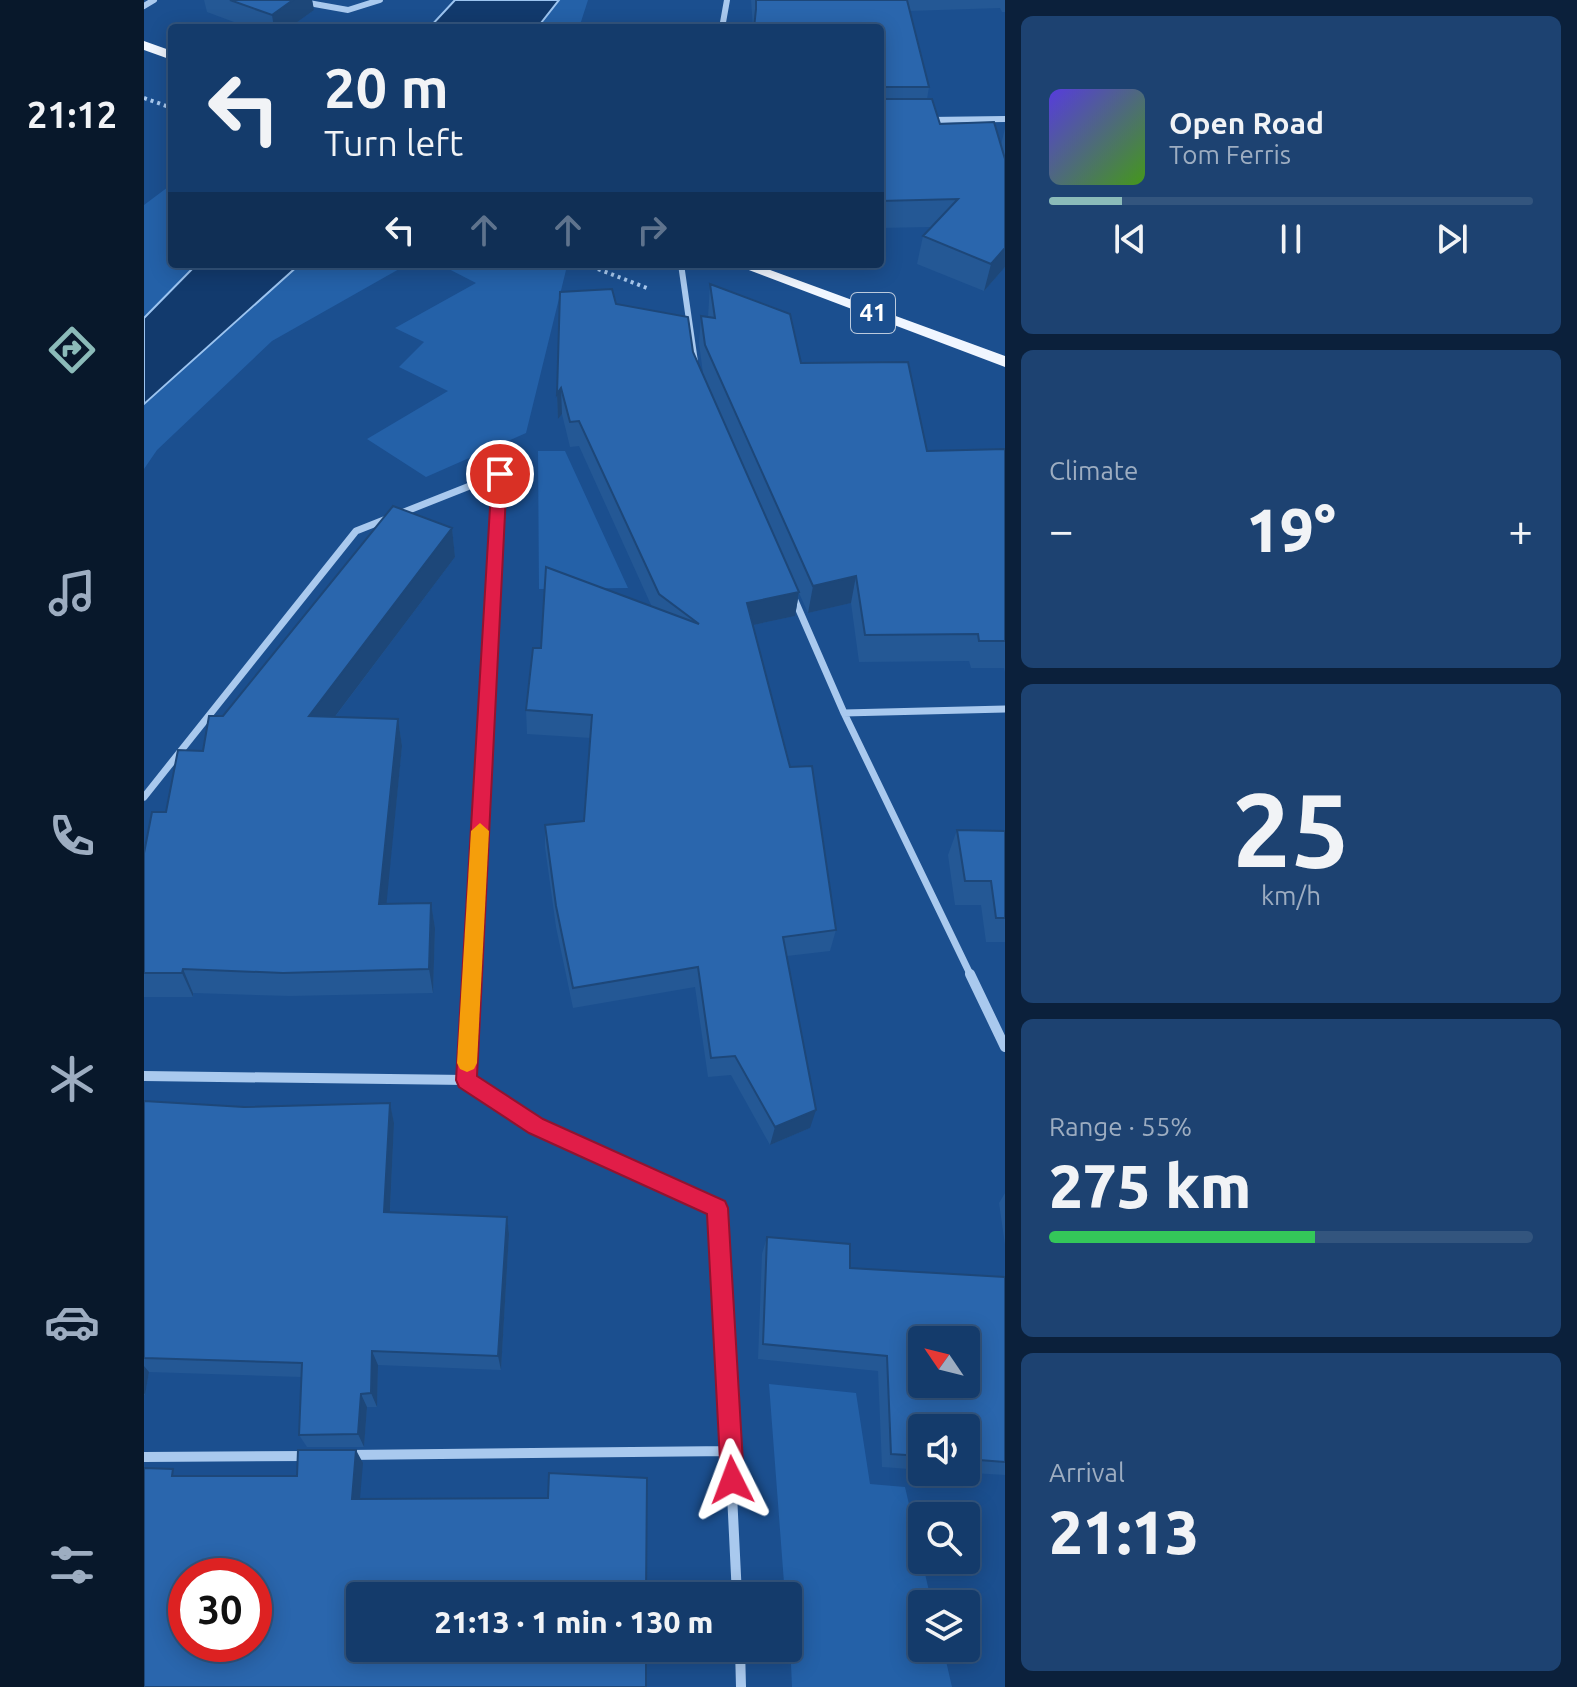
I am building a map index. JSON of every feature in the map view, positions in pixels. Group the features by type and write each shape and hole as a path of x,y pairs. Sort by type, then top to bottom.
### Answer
{"main road":[{"path":"144,45 168,54"},
{"name":"41","path":"751,268 1005,362"}],"street":[{"path":"144,6 154,0"},
{"path":"292,0 327,10 351,10 380,0"},
{"path":"723,24 727,0"},
{"path":"925,120 1005,119"},
{"path":"985,120 989,133"},
{"path":"682,268 697,375"},
{"path":"144,797 356,531 500,474 466,1080"},
{"path":"789,586 844,713 1005,1047"},
{"path":"844,713 1005,709"},
{"path":"144,1076 466,1080 536,1126 718,1208 736,1582"},
{"path":"334,1455 731,1451"},
{"path":"144,1457 319,1455"},
{"path":"740,1662 741,1687"}],"path":[{"path":"144,98 168,107"},
{"path":"596,268 687,302"}],"shaded area":[{"path":"455,0 559,0 540,24 433,24"},
{"path":"559,0 588,0 580,24 540,24"},
{"path":"168,187 168,268 193,268 144,318 144,205"},
{"path":"193,268 296,268 144,404 144,318"},
{"path":"296,268 401,268 272,341 157,450 144,469 144,404"},
{"path":"447,268 567,268 526,433 426,477 367,439 448,391 399,367 424,342 395,328 476,283"},
{"path":"538,451 565,451 628,588 539,589"},
{"path":"769,1384 856,1393 870,1484 905,1487 908,1502 908,1574 925,1574 929,1590 908,1590 908,1662 946,1662 952,1687 792,1687 791,1662 802,1662 802,1582 784,1582"}],"building":[{"path":"230,0 293,0 272,15"},
{"path":"756,0 907,0 929,87 884,88 884,24 754,24"},
{"path":"884,98 932,99 940,124 994,122 1005,159 1005,248 991,264 923,236 958,199 884,201"},
{"path":"710,284 790,314 801,363 908,362 927,451 1005,449 1005,641 979,641 978,634 865,635 856,576 813,586 705,345 701,316 715,318"},
{"path":"612,289 616,304 688,317 693,352 799,592 747,603 790,767 812,766 836,930 783,937 816,1110 775,1127 735,1056 711,1058 698,967 573,988 556,906 545,825 584,821 592,715 526,710 533,648 541,648 546,567 699,624 659,594 579,421 570,422 561,388 557,394 560,292"},
{"path":"393,506 452,528 309,716 398,719 379,904 431,903 429,969 283,973 183,969 182,973 144,973 144,853 152,812 166,812 178,750 203,751 209,716 223,716"},
{"path":"957,830 1005,831 1005,918 996,918 991,881 965,881"},
{"path":"144,1101 244,1107 390,1103 384,1212 507,1217 498,1356 372,1351 371,1393 361,1394 358,1434 299,1435 302,1363 144,1358"},
{"path":"767,1237 850,1244 850,1268 1005,1277 1005,1462 980,1460 980,1414 908,1414 908,1455 891,1454 887,1356 763,1344"},
{"path":"298,1450 356,1450 352,1499 548,1498 549,1473 647,1478 646,1582 346,1582 346,1662 646,1662 646,1687 144,1687 144,1468 173,1469 172,1476 297,1476"}],"slow traffic":[{"path":"467,1063 480,831"}],"route":[{"path":"500,474 466,1080 536,1126 718,1208 732,1480"}]}
